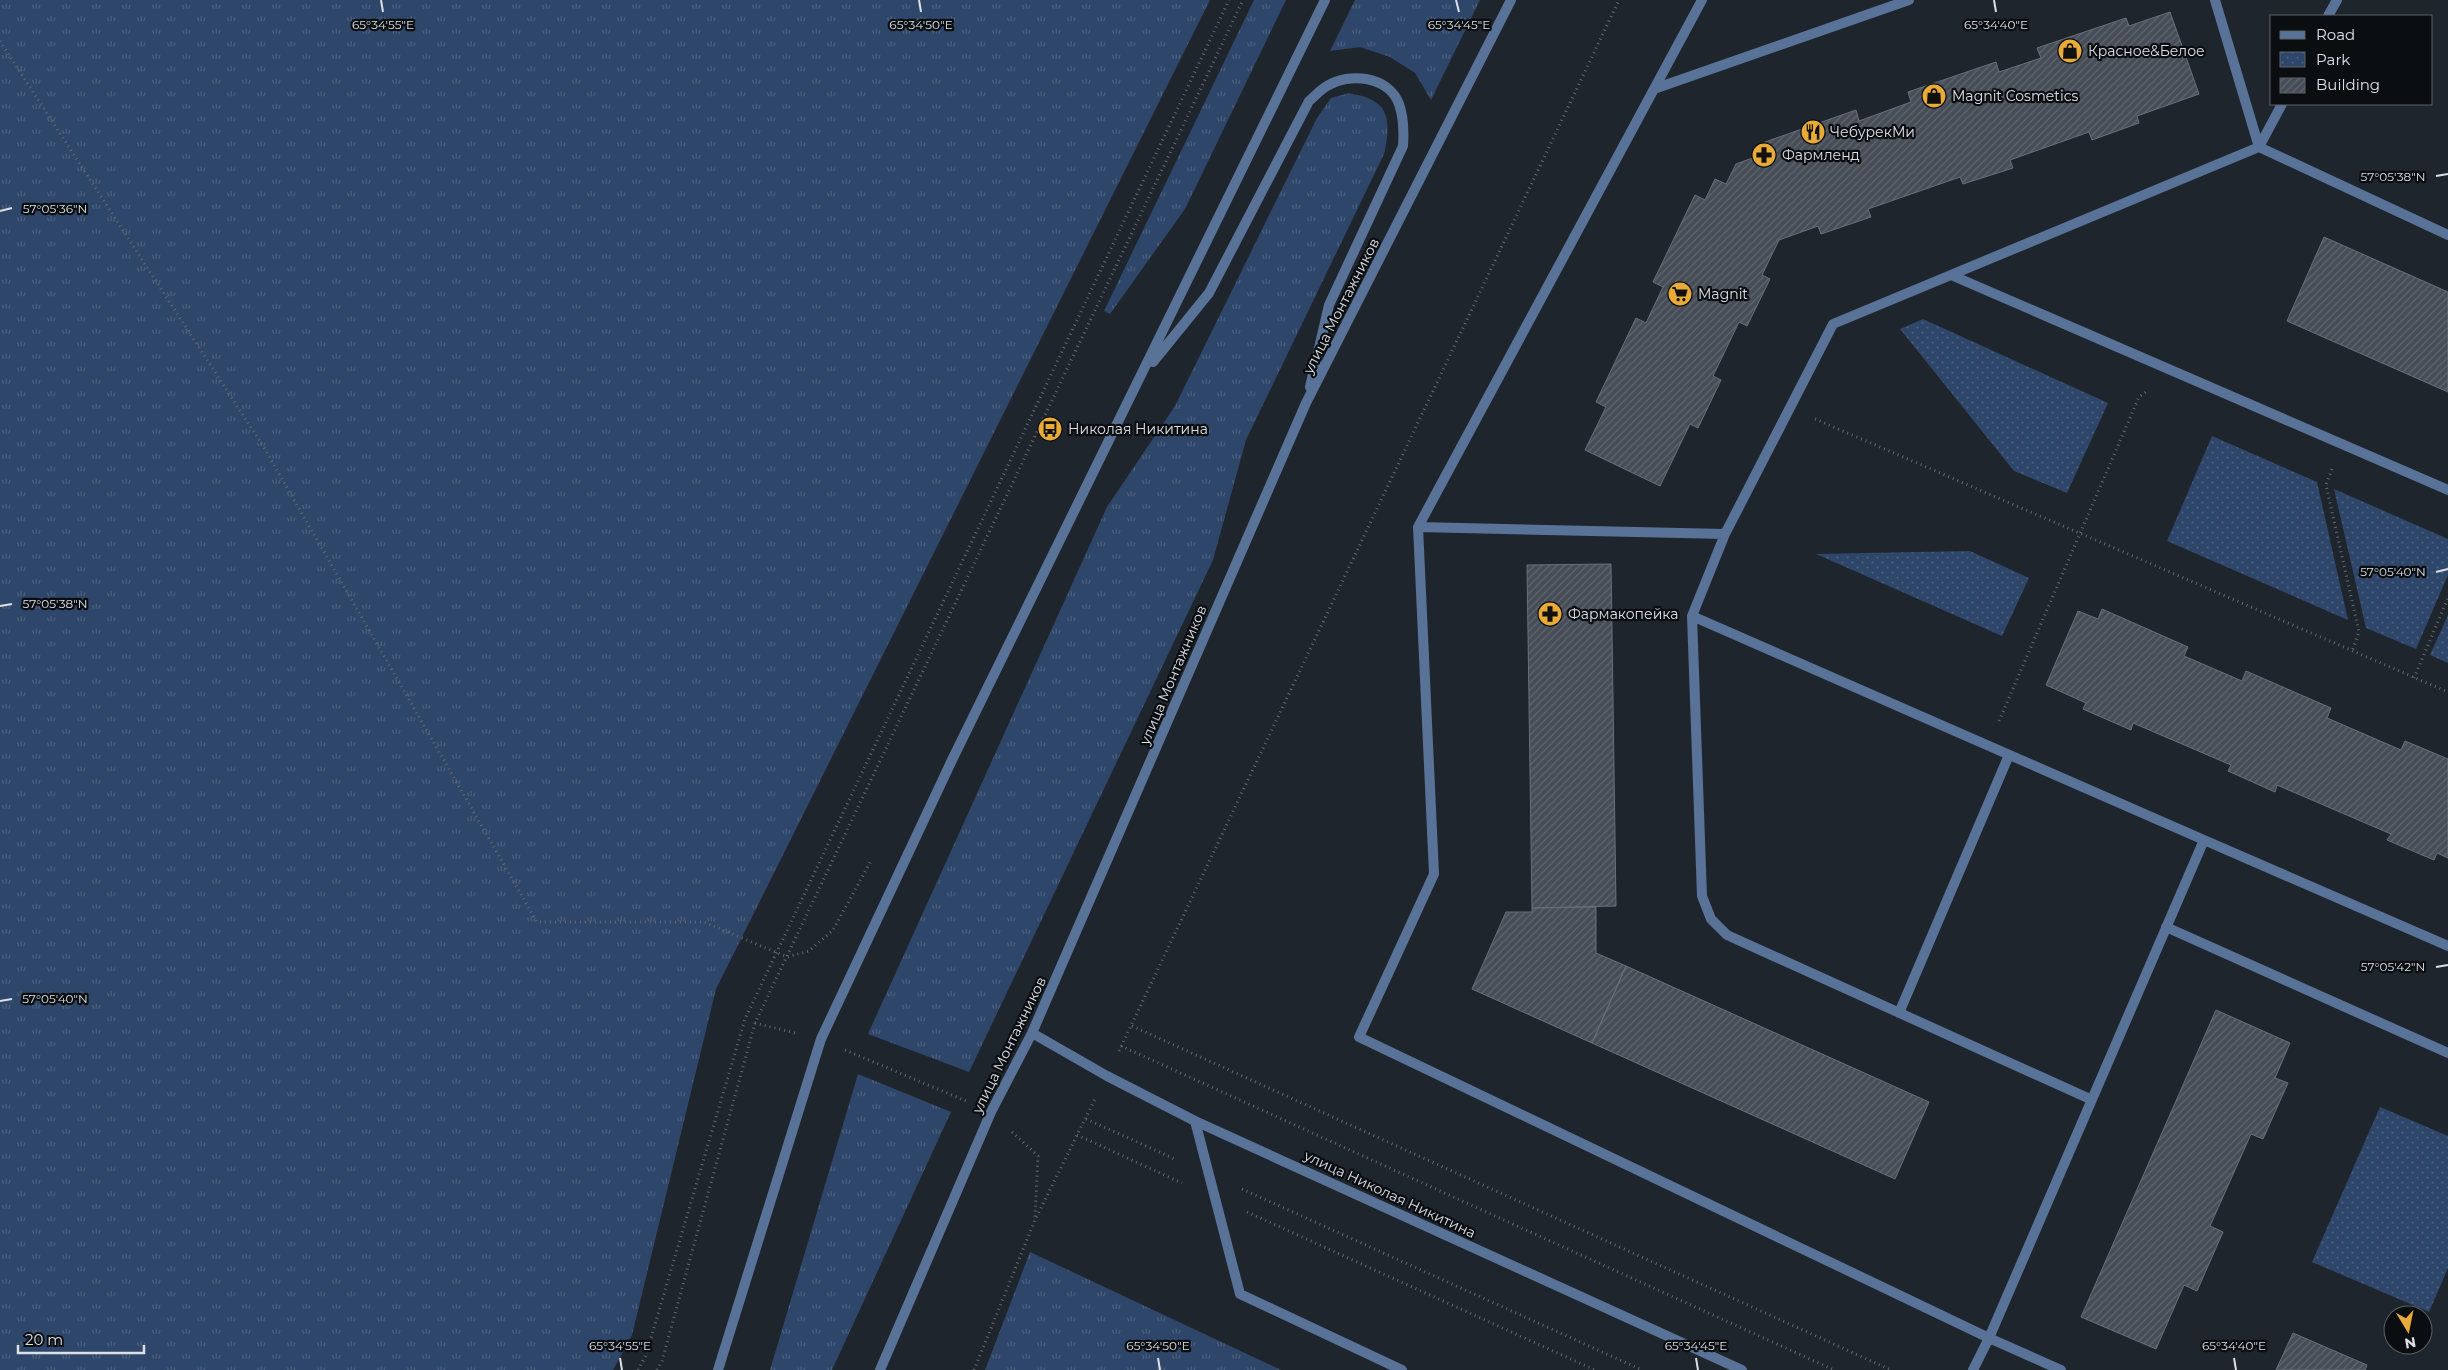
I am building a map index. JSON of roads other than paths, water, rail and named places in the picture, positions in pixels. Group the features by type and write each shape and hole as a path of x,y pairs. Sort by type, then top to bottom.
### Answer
{"street":[{"path":"718,1370 821,1040 952,760 1325,0"},
{"name":"улица Монтажников","path":"880,1370 991,1112 1032,1034 1306,403 1511,0"},
{"path":"1702,0 1418,527 1434,874 1359,1037 1989,1338 2061,1370"},
{"path":"1654,89 1909,0"},
{"path":"2214,0 2259,147 2448,235"},
{"path":"2329,15 2337,0"},
{"path":"1141,377 1209,293 1309,101 1327,86 1350,77 1369,80 1388,89 1399,102 1404,124 1403,146 1329,306 1306,403"},
{"path":"2090,1100 1727,935 1711,919 1702,896 1692,616 1725,534 1833,324 2259,147 2281,105"},
{"path":"1951,275 2448,490"},
{"path":"1418,527 1725,534"},
{"path":"1692,616 2448,946"},
{"path":"1899,1013 2009,754"},
{"path":"1973,1370 1989,1338 2090,1100 2204,840"},
{"path":"2166,928 2448,1053"},
{"name":"улица Николая Никитина","path":"1032,1034 1107,1076 1196,1121 1742,1370"},
{"path":"1196,1121 1240,1294 1402,1370"}],"place":[{"name":"Красное&Белое","path":"2070,51"},
{"name":"Magnit Cosmetics","path":"1934,96"},
{"name":"ЧебурекМи","path":"1813,132"},
{"name":"Фармленд","path":"1764,155"},
{"name":"Magnit","path":"1680,294"},
{"name":"Николая Никитина","path":"1050,429"},
{"name":"Фармакопейка","path":"1550,614"}]}
